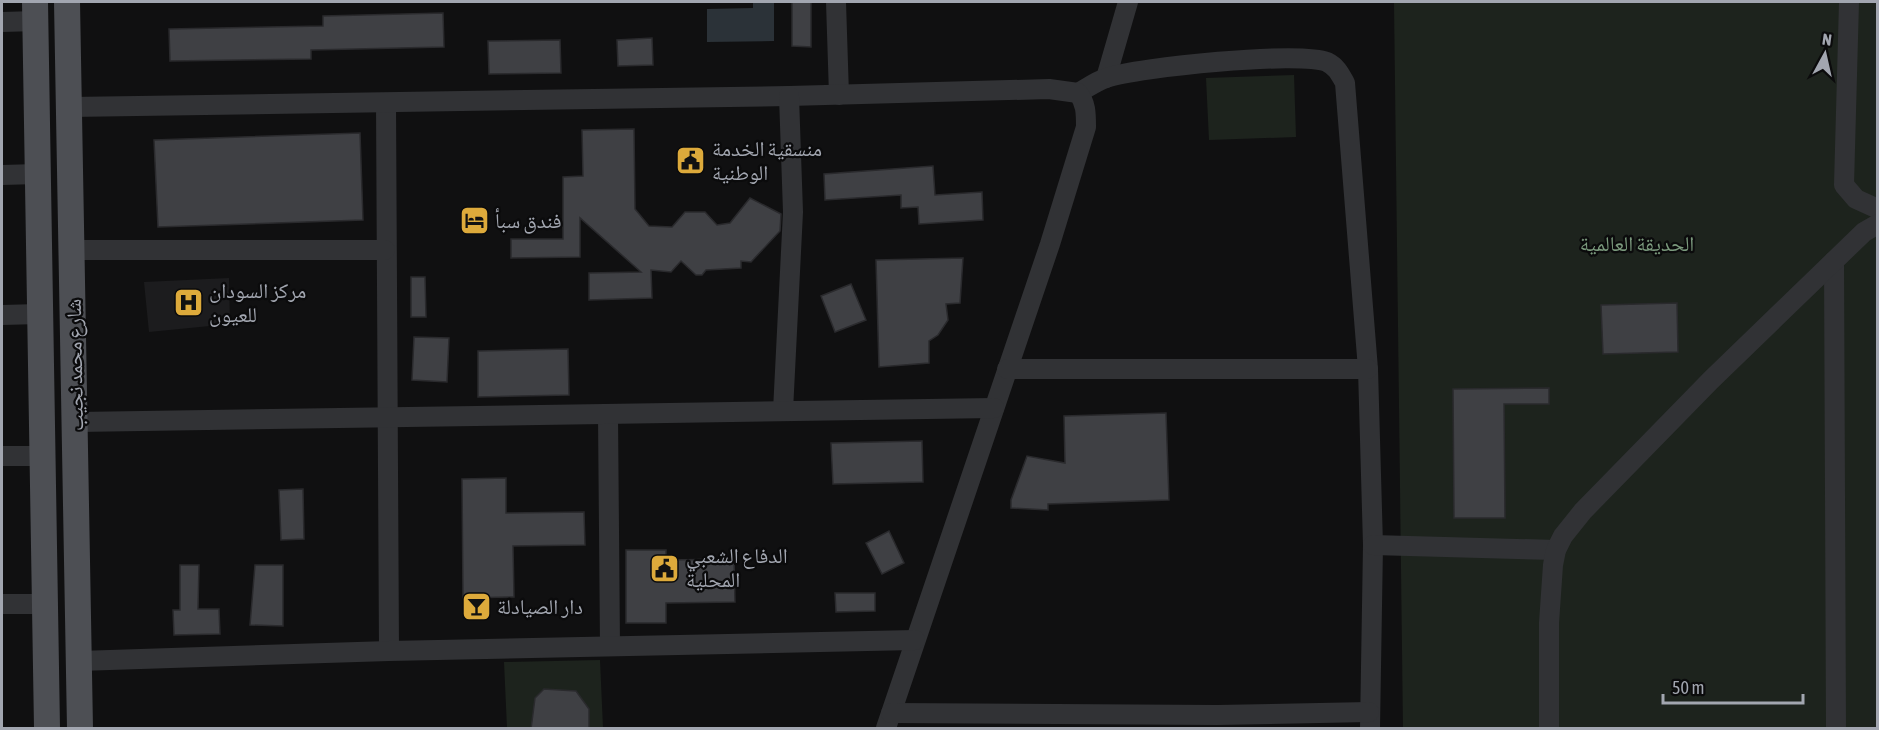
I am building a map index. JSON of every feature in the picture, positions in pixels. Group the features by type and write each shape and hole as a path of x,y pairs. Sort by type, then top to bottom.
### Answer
{"main road":[{"name":"شارع محمد نجيب","path":"68,2 77,422 80,729"},
{"name":"شارع محمد نجيب","path":"35,11 47,729"}],"street":[{"path":"836,2 839,95"},
{"path":"1106,78 1128,2"},
{"path":"1849,2 1844,185 1856,199 1878,209"},
{"path":"2,22 35,11"},
{"path":"70,106 386,103 1049,89 1078,93 1106,78 1188,65 1311,59 1327,62 1338,70 1345,83 1368,369 1373,545 1370,720 1217,715 889,721 1086,127 1086,110 1083,99 1078,93"},
{"path":"783,411 793,212 789,96"},
{"path":"386,103 385,250 389,651"},
{"path":"2,175 37,174"},
{"path":"1549,729 1549,623 1556,550 1583,511 1711,380 1864,232 1878,224"},
{"path":"72,250 385,250"},
{"path":"1834,261 1836,729"},
{"path":"2,315 39,314"},
{"path":"1007,369 1368,369"},
{"path":"77,422 994,408"},
{"path":"608,415 610,646"},
{"path":"2,456 42,456"},
{"path":"1373,545 1556,550"},
{"path":"2,604 45,604"},
{"path":"78,661 389,651 915,640"}],"shaded area":[{"path":"753,2 774,2 774,41 707,42 707,9 753,8"},
{"name":"مركز السودان للعيون","path":"229,278 230,324 149,332 144,282"}],"green space":[{"name":"الحديقة العالمية","path":"1394,2 1877,2 1877,728 1403,728"},
{"path":"1294,75 1296,137 1209,140 1206,78"},
{"path":"600,660 603,728 507,728 504,662"}],"building":[{"path":"792,2 811,2 811,47 792,46"},
{"path":"443,13 444,47 311,50 311,59 170,61 169,29 323,26 323,16"},
{"path":"652,38 653,65 618,66 617,40"},
{"path":"560,40 561,73 489,74 488,41"},
{"path":"634,129 635,209 649,226 672,227 685,212 705,212 717,225 730,223 750,198 781,214 780,231 751,262 741,261 741,268 706,270 702,275 696,275 681,261 671,272 651,270 652,298 589,300 589,273 641,272 580,218 580,257 511,258 511,239 563,239 563,177 583,176 582,130"},
{"path":"360,133 363,220 158,227 154,140"},
{"path":"933,166 935,195 982,192 983,220 919,224 918,207 901,208 901,195 825,200 824,174"},
{"path":"963,258 960,303 946,304 948,320 938,335 929,341 929,363 879,367 876,260"},
{"path":"411,277 425,277 426,317 411,317"},
{"path":"851,284 866,320 835,332 821,296"},
{"path":"1677,303 1678,352 1603,354 1601,305"},
{"path":"414,337 449,338 447,382 412,380"},
{"path":"568,349 569,395 478,397 478,351"},
{"path":"1549,388 1549,404 1504,404 1505,518 1454,518 1453,389"},
{"path":"1166,413 1169,500 1048,504 1048,510 1011,508 1011,500 1027,456 1065,463 1064,416"},
{"path":"922,441 923,482 833,484 831,443"},
{"path":"506,478 506,513 584,512 585,545 513,546 514,597 463,598 462,479"},
{"path":"303,489 304,539 281,540 279,490"},
{"path":"889,531 904,563 882,574 866,543"},
{"path":"626,550 666,550 666,560 734,559 735,602 666,603 666,623 626,623"},
{"path":"180,565 199,565 198,609 219,609 220,634 174,635 173,610 180,610"},
{"path":"255,565 283,565 283,626 250,625"},
{"path":"835,593 875,593 875,611 836,612"},
{"path":"544,689 576,691 589,709 589,729 531,729 535,698"}],"place":[{"name":"منسقية الخدمة الوطنية","path":"691,161"},
{"name":"فندق سبأ","path":"474,221"},
{"name":"مركز السودان للعيون","path":"188,303"},
{"name":"الدفاع الشعبي المحلية","path":"665,568"},
{"name":"دار الصيادلة","path":"476,607"}]}
